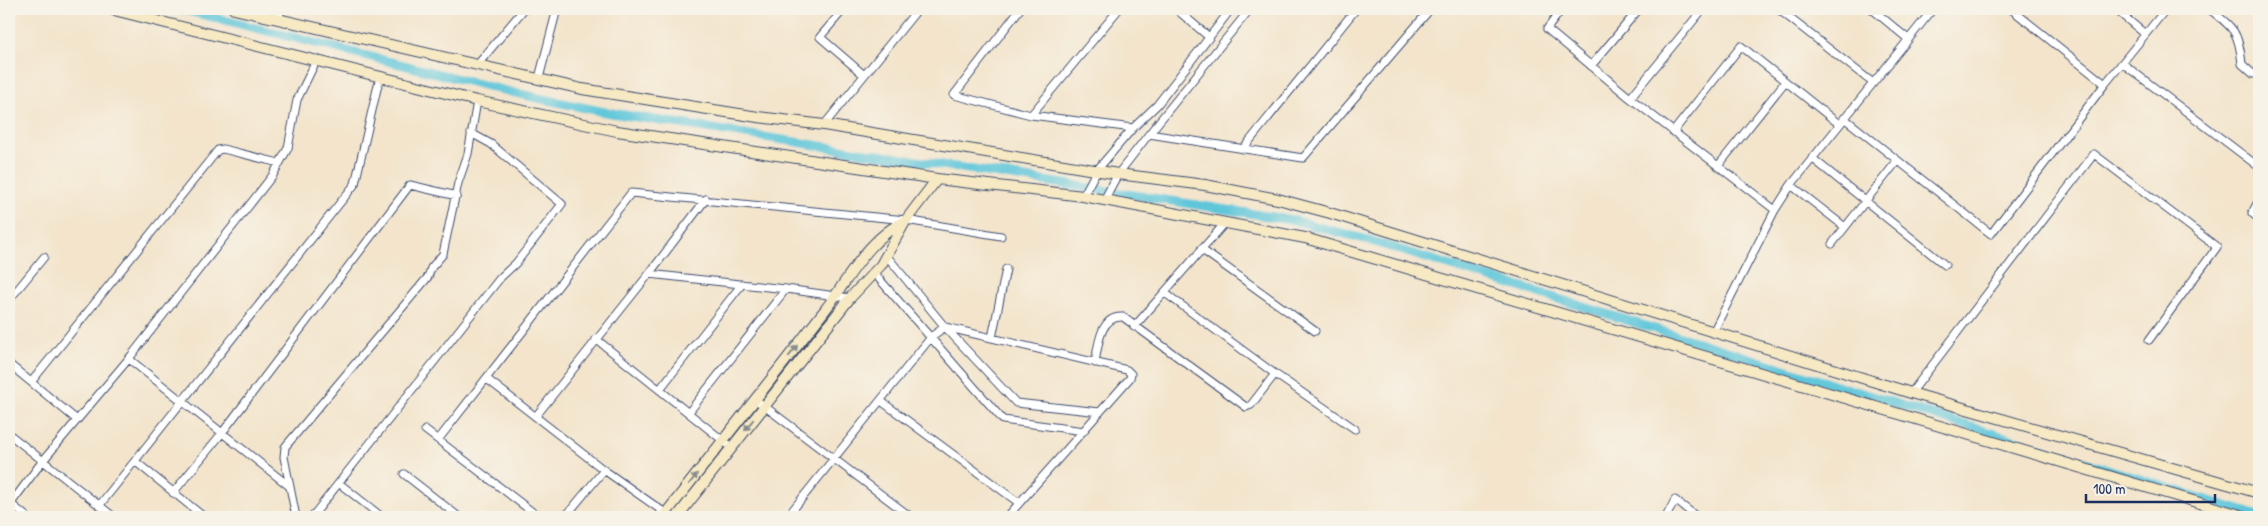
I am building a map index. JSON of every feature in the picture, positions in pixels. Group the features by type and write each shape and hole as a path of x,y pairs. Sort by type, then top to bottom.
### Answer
{"street":[{"path":"110,9 317,59 477,101 617,131 936,179 1084,192 1225,223 1305,238 2245,517"},
{"path":"234,9 590,90 758,117 824,125 1095,174 1205,185 1278,199 1330,212 1911,392 2259,493"},
{"path":"275,19 282,9"},
{"path":"478,64 524,9"},
{"path":"540,78 557,9"},
{"path":"844,9 820,37 864,75"},
{"path":"824,125 918,9"},
{"path":"1020,9 954,95 1032,115 1133,128"},
{"path":"1032,115 1119,9"},
{"path":"1176,9 1209,37"},
{"path":"1084,192 1095,174 1133,128 1157,105 1231,9"},
{"path":"1105,198 1117,177 1149,134 1250,9"},
{"path":"1243,149 1356,9"},
{"path":"1149,134 1303,158 1427,13 1422,9"},
{"path":"1562,9 1547,29 1630,98 1775,210"},
{"path":"1591,66 1639,9"},
{"path":"1630,98 1703,9"},
{"path":"1778,9 1873,83"},
{"path":"1872,9 1908,39"},
{"path":"1713,332 1775,210 1791,184 1933,9"},
{"path":"2011,9 2105,84"},
{"path":"2115,9 2145,34"},
{"path":"1844,118 1991,234 2105,84 2166,9"},
{"path":"2209,9 2233,27 2240,47 2242,64 2253,74 2259,73"},
{"path":"1673,132 1741,46 1839,124"},
{"path":"27,517 10,505 42,462 129,359 273,175 288,148 297,100 317,59"},
{"path":"2122,63 2259,168"},
{"path":"100,506 136,462 181,401 355,184 380,76"},
{"path":"1718,166 1785,82"},
{"path":"296,517 284,457 285,447 428,277 431,268 443,254 457,196 458,183 468,154 477,101"},
{"path":"312,517 340,484 500,278 516,263 562,204 490,144 471,133"},
{"path":"32,381 218,150 224,149 279,163"},
{"path":"1911,392 2094,154 2217,247 2150,340"},
{"path":"1812,158 1945,265"},
{"path":"1832,244 1897,161"},
{"path":"487,379 604,470 667,516 727,444 764,406 850,298 874,273 906,220 936,179"},
{"path":"1791,184 1845,228"},
{"path":"173,493 222,433 410,186 457,196"},
{"path":"438,440 631,193 906,220 1001,236"},
{"path":"536,416 706,199"},
{"path":"2259,200 2252,212 2259,219"},
{"path":"677,517 755,399 836,296 864,253 885,232 906,220"},
{"path":"1134,327 1225,223"},
{"path":"1201,249 1315,331"},
{"path":"886,255 945,327 1016,402 1100,412"},
{"path":"9,300 44,258"},
{"path":"992,338 1006,269"},
{"path":"874,273 932,336 1003,420 1084,431"},
{"path":"649,274 850,298"},
{"path":"660,389 742,284"},
{"path":"689,412 786,289"},
{"path":"1165,293 1275,374 1355,429"},
{"path":"1095,363 1106,322 1116,316 1123,317 1134,327 1246,407 1251,405 1275,374"},
{"path":"789,517 932,336 945,327 1127,370 1131,374 1084,431 1007,517"},
{"path":"596,339 727,444"},
{"path":"129,359 289,487"},
{"path":"9,364 77,420"},
{"path":"755,399 911,517"},
{"path":"881,401 1019,503"},
{"path":"425,430 539,517"},
{"path":"9,434 42,462 114,517"},
{"path":"136,462 204,517"},
{"path":"565,517 604,470"},
{"path":"404,474 458,517"},
{"path":"340,484 382,517"},
{"path":"1666,517 1675,500 1697,517"}],"waterway":[{"path":"180,9 519,94 605,112 1292,220 1368,240 2259,516"}]}
